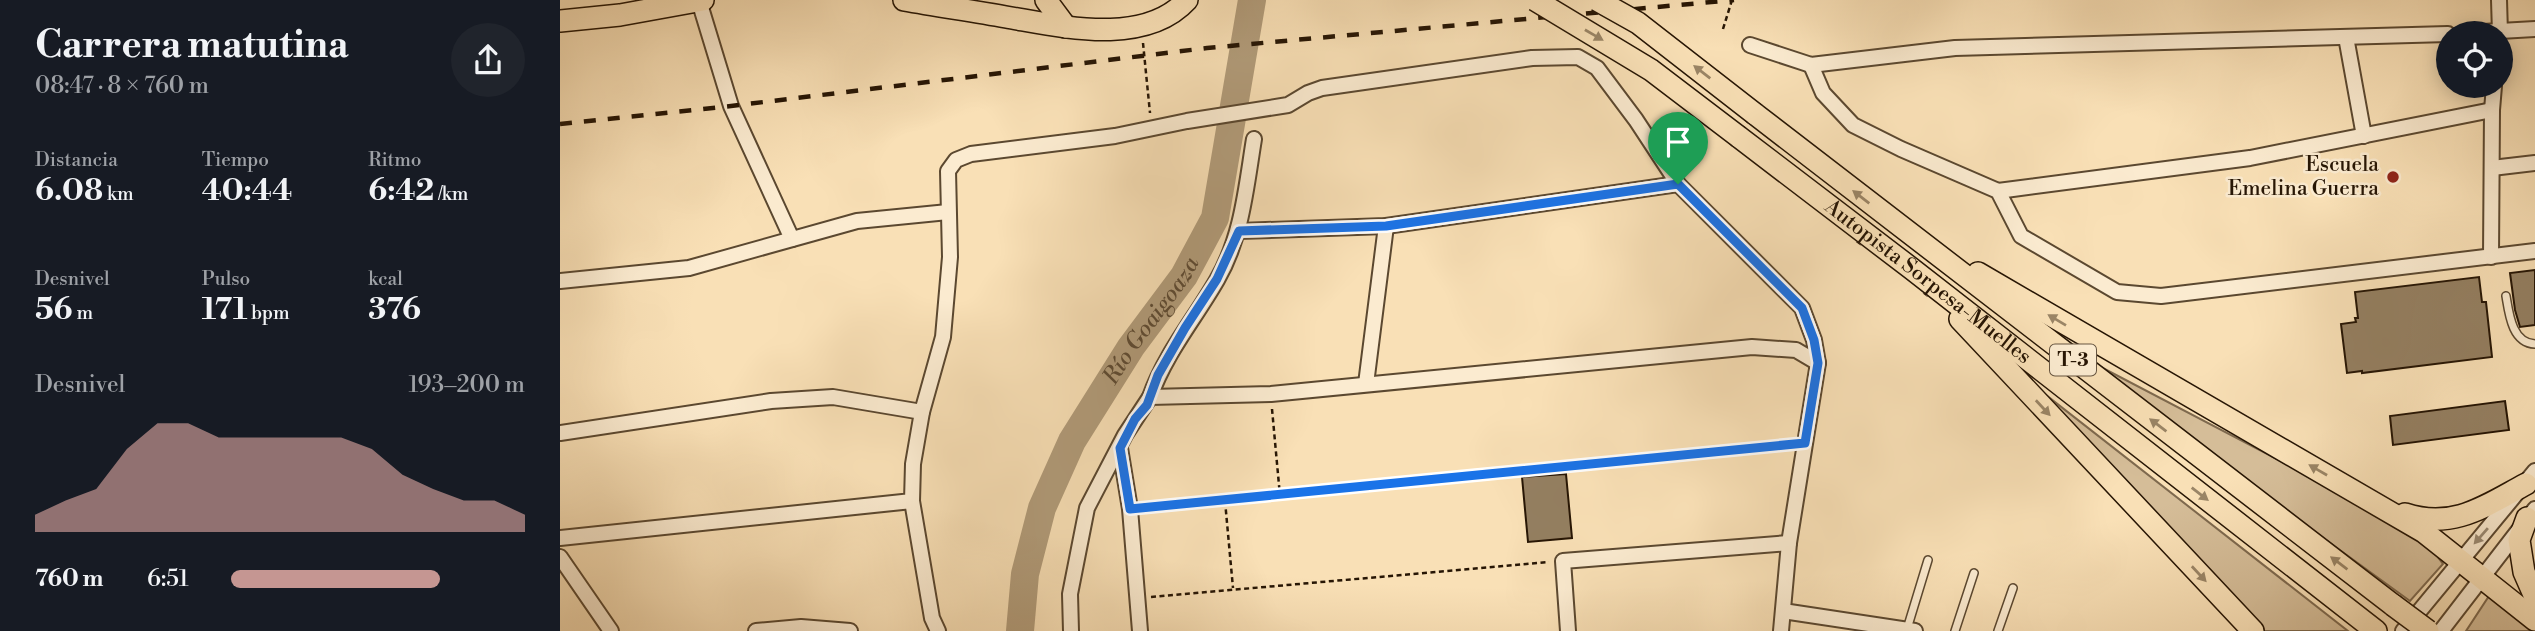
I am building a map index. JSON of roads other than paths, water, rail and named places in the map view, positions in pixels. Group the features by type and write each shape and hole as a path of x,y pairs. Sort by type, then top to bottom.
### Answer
{"main road":[{"path":"560,21 620,15 701,0"},
{"path":"904,0 1099,31 1141,26 1179,9 1187,0"},
{"path":"1046,0 1066,27"},
{"name":"Autopista Sorpesa-Muelles","path":"1535,0 1651,70 1912,269 2376,631"},
{"name":"Autopista Sorpesa-Muelles","path":"1597,0 1638,23 1889,219 2428,631"},
{"path":"1889,219 2067,326 2424,532 2535,620"},
{"path":"1912,269 2253,631"},
{"path":"2377,505 2425,520 2448,519 2474,512 2530,478"},
{"path":"2531,514 2519,540 2524,572 2535,597"}],"street":[{"path":"701,0 731,106 792,239"},
{"path":"2499,0 2500,21"},
{"path":"2513,32 2535,29"},
{"path":"1750,45 1811,65 1955,48 2436,34"},
{"path":"2346,37 2364,135"},
{"path":"938,631 932,618 912,501 913,464 922,412 943,337 950,257 948,171 956,160 971,154 1115,136 1288,105 1322,88 1532,58 1577,57 1597,68 1636,120 1678,184 1802,308 1814,340 1818,363 1789,543 1781,631"},
{"path":"1811,65 1823,93 1853,125 1998,191 2250,158 2492,110"},
{"path":"2491,257 2493,98"},
{"path":"1071,631 1070,594 1087,508 1150,397 1158,375 1217,279 1239,231 1254,139"},
{"path":"2491,168 2535,163"},
{"path":"1239,231 1386,226 1678,184"},
{"path":"1998,191 2021,236 2117,292 2161,296 2535,251"},
{"path":"560,281 689,268 857,221 948,212"},
{"path":"1366,384 1386,226"},
{"path":"1150,397 1271,394 1752,347 1796,350 1818,363"},
{"path":"560,433 771,401 833,397 922,412"},
{"path":"1120,448 1130,509 1140,631"},
{"path":"2403,631 2530,478"},
{"path":"560,538 912,501"},
{"path":"2441,631 2531,514"},
{"path":"1568,631 1563,561 1789,543"},
{"path":"560,557 611,631"},
{"path":"1783,611 1911,630"},
{"path":"756,631 801,626 850,631"}],"lane":[{"path":"2506,296 2511,323 2518,335 2529,344 2535,344"},
{"path":"1911,630 1928,560"},
{"path":"1955,631 1974,573"},
{"path":"1998,631 2013,587"}],"waterway":[{"name":"Río Goaigoaza","path":"1020,631 1025,574 1042,508 1072,441 1131,347 1184,276 1215,218 1252,0"}],"railway":[{"path":"560,124 1207,48 1734,0"}],"place":[{"name":"Escuela Emelina Guerra","path":"2393,177"}]}
